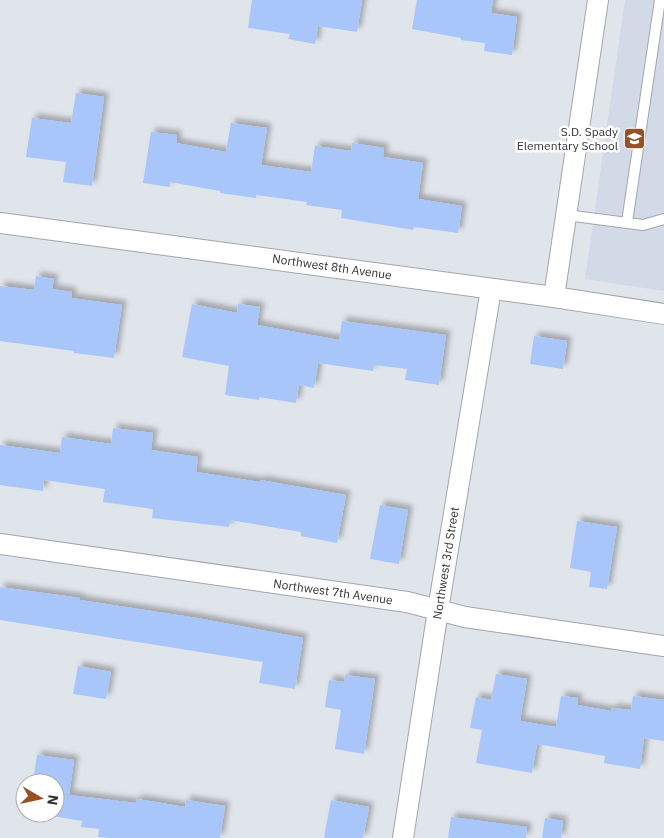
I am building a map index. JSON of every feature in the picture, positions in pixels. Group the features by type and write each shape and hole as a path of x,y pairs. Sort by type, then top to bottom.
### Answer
{"street":[{"path":"554,297 598,0"},
{"name":"Northwest 8th Avenue","path":"0,223 554,297 664,314"},
{"name":"Northwest 3rd Street","path":"403,838 490,289"},
{"name":"Northwest 7th Avenue","path":"0,544 407,602 464,617 664,646"}],"lane":[{"path":"627,222 660,0"},
{"path":"566,215 643,224 664,219"}],"shaded area":[{"name":"S.D. Spady Elementary School","path":"625,0 664,0 664,291 585,279"}],"building":[{"path":"252,0 362,0 357,32 318,26 315,44 288,39 290,34 248,28"},
{"path":"417,0 493,0 491,13 517,17 512,55 484,51 485,43 461,40 461,38 412,29"},
{"path":"76,93 104,97 92,186 63,182 66,162 26,157 32,118 71,123"},
{"path":"231,123 267,128 261,165 311,172 315,146 351,151 352,143 384,148 383,157 423,163 418,199 462,206 458,233 414,227 413,230 341,218 342,210 306,205 307,202 256,195 256,198 220,193 220,191 170,182 170,187 143,183 151,132 177,135 176,143 226,152"},
{"path":"36,276 54,279 52,289 72,292 71,298 122,305 114,358 0,341 0,286 34,290"},
{"path":"192,304 237,313 238,304 260,307 257,325 339,340 342,321 446,335 439,385 405,380 407,369 374,365 373,371 318,363 314,388 299,385 296,403 259,397 259,400 225,395 229,366 182,357"},
{"path":"534,336 567,341 563,369 530,364"},
{"path":"113,428 153,433 151,450 198,457 196,472 260,482 260,480 346,495 337,543 301,536 301,532 230,520 229,527 152,518 153,509 103,502 105,489 44,480 43,491 0,485 0,445 60,453 62,437 111,444"},
{"path":"380,505 408,510 399,564 370,559"},
{"path":"577,521 617,527 607,589 589,587 591,572 570,568"},
{"path":"0,587 80,598 80,600 197,618 303,638 295,689 259,683 263,662 0,620"},
{"path":"78,666 111,672 106,699 73,694"},
{"path":"496,674 527,679 520,721 556,727 561,696 578,698 577,705 611,711 612,708 631,710 633,696 664,700 664,741 644,738 640,769 604,763 605,756 537,744 532,773 476,763 482,730 470,728 476,697 491,700"},
{"path":"345,675 375,679 364,754 335,749 341,710 325,707 329,680 344,682"},
{"path":"37,755 74,760 69,795 136,803 137,799 185,807 186,800 225,806 220,838 98,837 99,829 81,827 82,821 65,818 65,773 34,773"},
{"path":"331,800 369,807 363,838 324,838"},
{"path":"451,817 527,827 526,838 448,838"},
{"path":"545,818 563,821 561,838 542,838"}],"place":[{"name":"S.D. Spady Elementary School","path":"634,139"}]}
